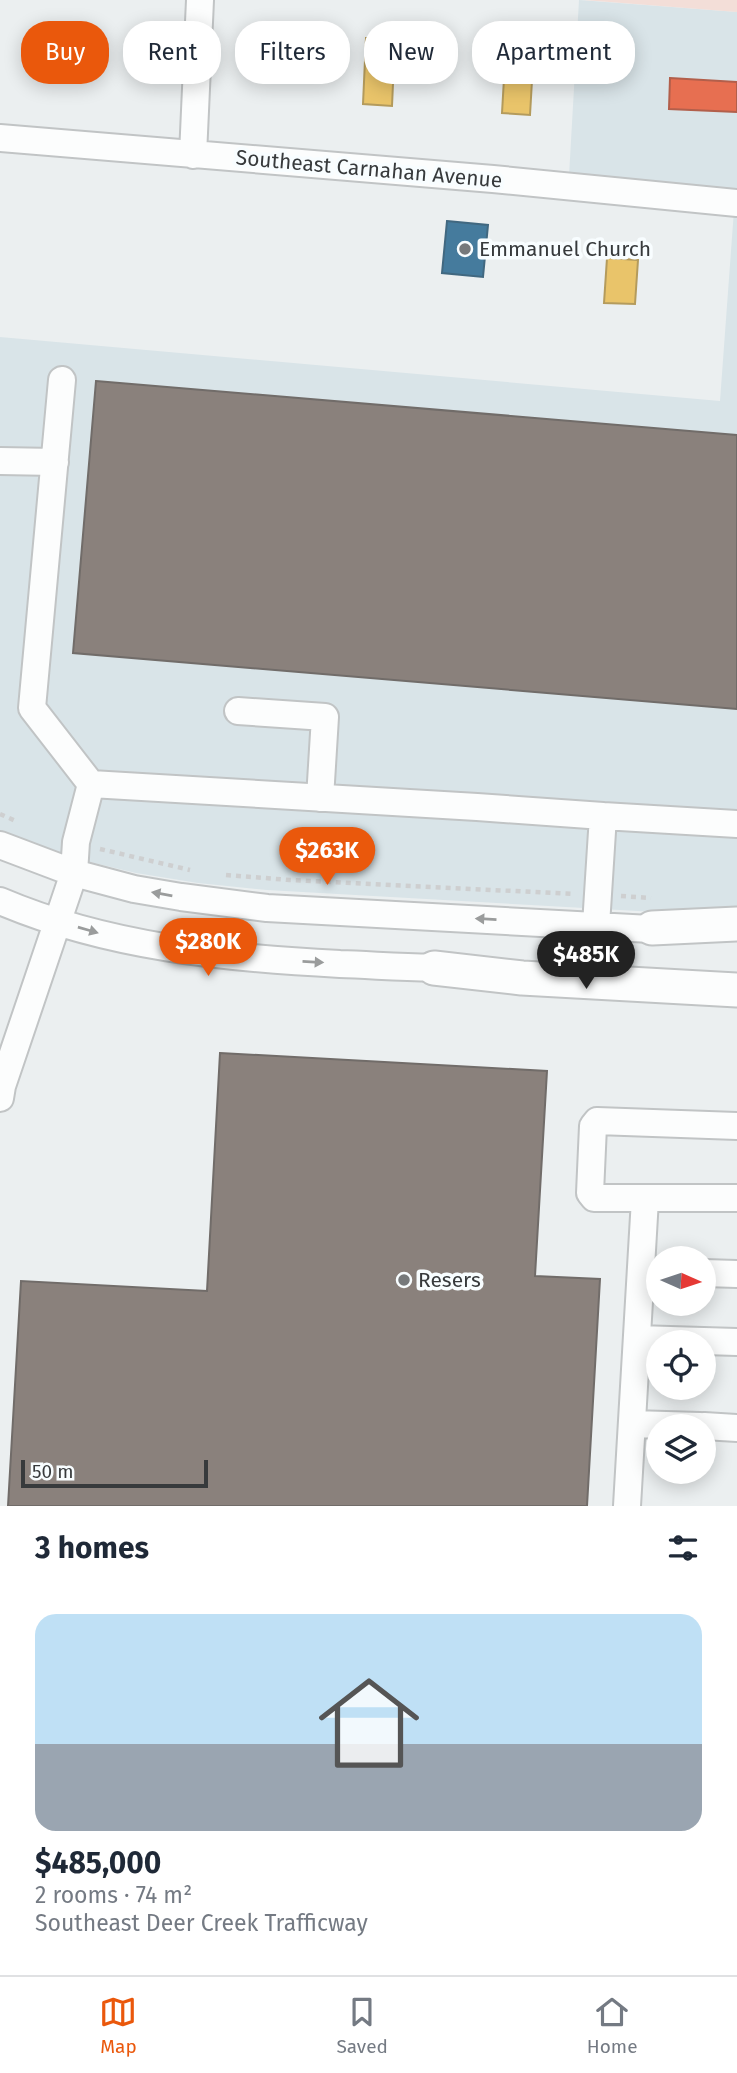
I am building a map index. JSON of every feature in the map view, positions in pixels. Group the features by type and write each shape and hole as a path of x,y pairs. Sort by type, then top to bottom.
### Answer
{"main road":[{"path":"653,913 737,924"},
{"path":"434,968 522,978 737,990"}],"street":[{"path":"193,155 200,0"},
{"name":"Southeast Carnahan Avenue","path":"0,138 493,179 737,203"},
{"path":"62,380 32,708 91,784 737,824"},
{"path":"0,461 54,462"},
{"path":"238,711 325,717 320,798"},
{"path":"0,1098 74,873 76,842 91,784"},
{"path":"596,925 603,816"},
{"path":"0,845 74,873 158,893 267,908 596,925 653,913 737,938"},
{"path":"0,901 58,922 114,937 197,953 298,962 434,968 520,965 737,975"},
{"path":"737,1126 597,1121 593,1126 590,1193 594,1198 737,1198"},
{"path":"645,1199 648,1246"},
{"path":"716,1273 737,1274"},
{"path":"627,1506 637,1339 646,1291"},
{"path":"637,1339 737,1342"},
{"path":"632,1424 646,1424"},
{"path":"716,1426 737,1427"}],"path":[{"path":"0,814 20,823"},
{"path":"76,842 118,855 195,871"},
{"path":"221,874 290,880 598,895 653,913"}],"shaded area":[{"path":"579,0 737,12 737,191 569,176 574,84 635,84 635,21 578,21"},
{"path":"584,0 737,0 737,12"},
{"path":"734,210 737,210 737,913 673,913 267,890 198,883 136,873 73,858 0,832 0,337 720,401"}],"building: Homes":[{"path":"364,82 393,84 392,106 363,104"},
{"path":"504,84 532,84 530,115 502,113"},
{"path":"607,258 638,260 635,304 604,303"}],"building: Shops":[{"path":"670,78 737,82 737,112 669,109"}],"building: Public":[{"name":"Emmanuel Church","path":"447,221 488,225 483,277 442,273"}],"building: Industry":[{"path":"96,381 737,435 737,709 73,653"},
{"name":"Resers","path":"220,1053 547,1071 535,1276 600,1279 587,1506 8,1506 21,1281 207,1291"}],"place":[{"name":"Emmanuel Church","path":"465,249"},
{"name":"Resers","path":"404,1280"}]}
